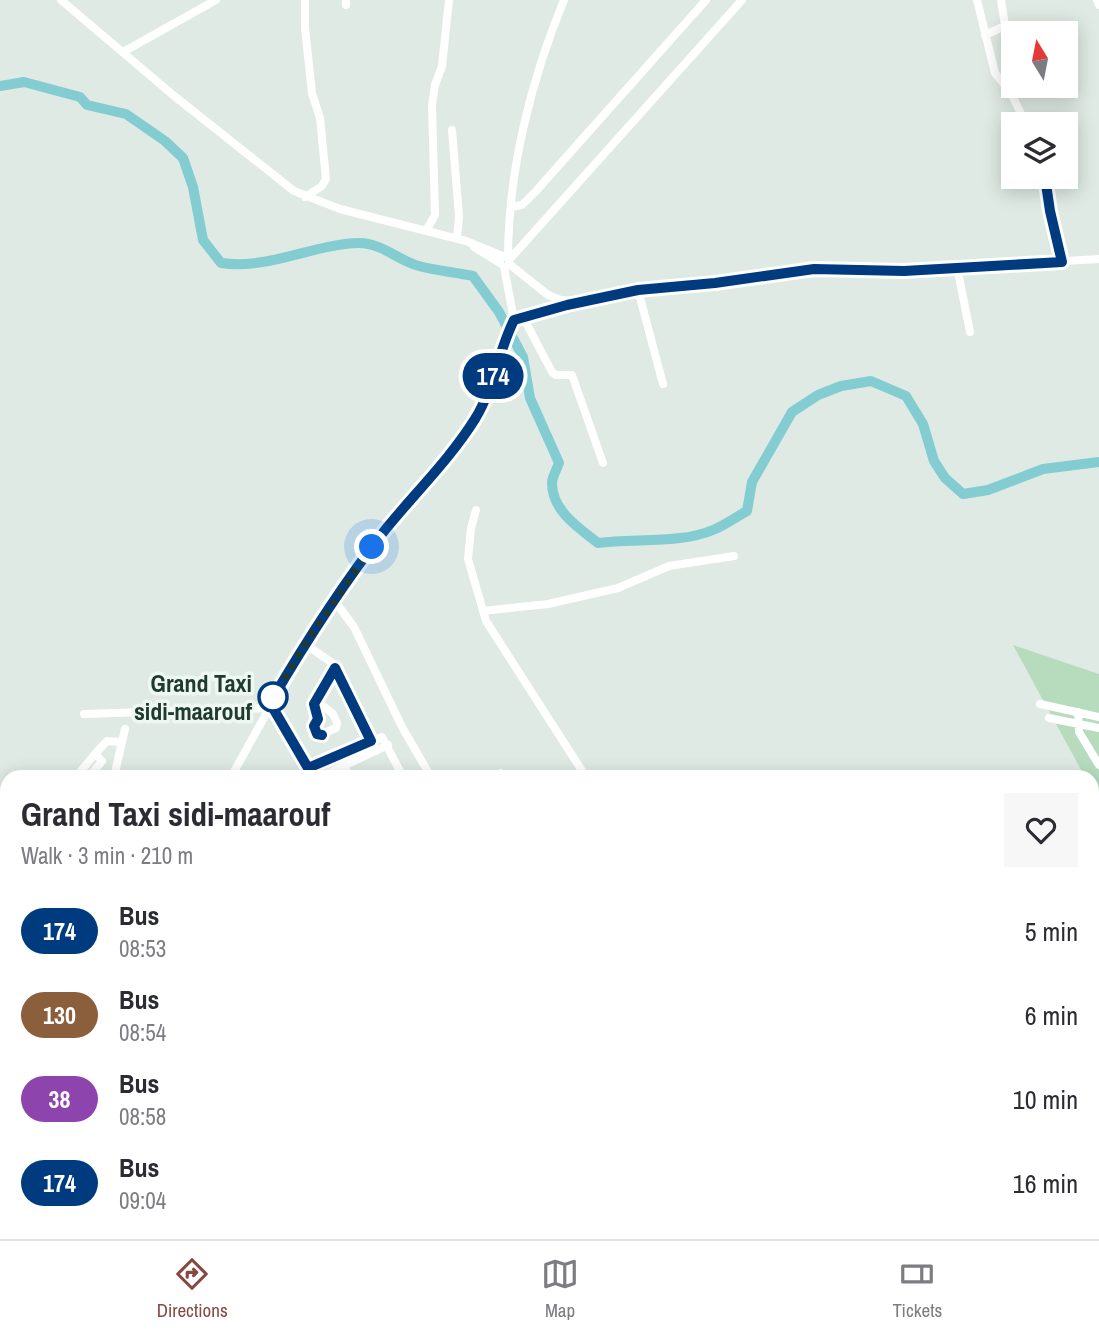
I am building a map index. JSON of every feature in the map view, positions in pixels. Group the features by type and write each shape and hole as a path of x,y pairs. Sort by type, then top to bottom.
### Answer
{"street":[{"path":"61,0 279,180 305,197 466,241 506,262 548,295 561,300 582,302"},
{"path":"124,52 216,0"},
{"path":"305,0 312,93 320,118 326,179 322,186 305,197"},
{"path":"427,229 435,215 432,105 442,66 449,0"},
{"path":"564,0 548,39 517,160 506,262 519,319 552,372 556,375 572,375 603,463"},
{"path":"511,207 522,205 536,191 706,0"},
{"path":"506,262 742,0"},
{"path":"977,0 995,73 1011,93 1020,112"},
{"path":"985,35 1005,26 1001,0"},
{"path":"1097,0 1099,5"},
{"path":"452,130 459,216 457,238"},
{"path":"1047,189 1062,262"},
{"path":"235,770 305,644 334,600 372,547 474,421 488,391 504,342 519,319 638,290 827,268 904,271 1099,259"},
{"path":"957,267 970,332"},
{"path":"638,290 663,384"},
{"path":"476,510 468,559 483,611 496,639 581,770"},
{"path":"483,611 548,604 618,588 668,566 734,556"},
{"path":"334,600 354,627 402,727 427,770"},
{"path":"305,644 327,657 335,668 376,751"},
{"path":"315,699 335,668"},
{"path":"1040,704 1099,717"},
{"path":"84,714 269,706"},
{"path":"269,706 308,768 382,737 400,770"},
{"path":"1063,721 1065,710"},
{"path":"1078,712 1081,735 1099,765"},
{"path":"1049,718 1099,729"},
{"path":"115,770 125,729"},
{"path":"82,770 105,742 121,742"},
{"path":"335,770 388,745"},
{"path":"95,770 102,761 96,754"},
{"path":"344,766 346,770"}],"green space":[{"path":"1013,645 1099,674 1099,770 1081,770"}],"waterway":[{"path":"0,86 24,82 80,97 87,105 126,114 165,141 183,158 193,187 203,240 221,263 256,263 342,244 359,243 383,249 419,266 473,276 499,312 523,357 530,398 559,463 552,483 557,502 568,518 598,543 672,539 700,534 713,530 747,511 752,482 792,412 818,395 841,386 871,381 906,396 923,424 934,461 945,478 963,494 988,490 1043,469 1099,462"}],"bus line":[{"name":"174","path":"322,735 317,734 314,726 318,719 314,704 335,668 371,741 308,768 270,703 305,644 372,547 474,421 514,320 538,312 638,290 715,283 814,269 904,271 1062,262 1048,189"}],"place":[{"name":"Grand Taxi sidi-maarouf","path":"273,697"}],"route":[{"path":"273,697 270,703 305,644 372,547"}]}
